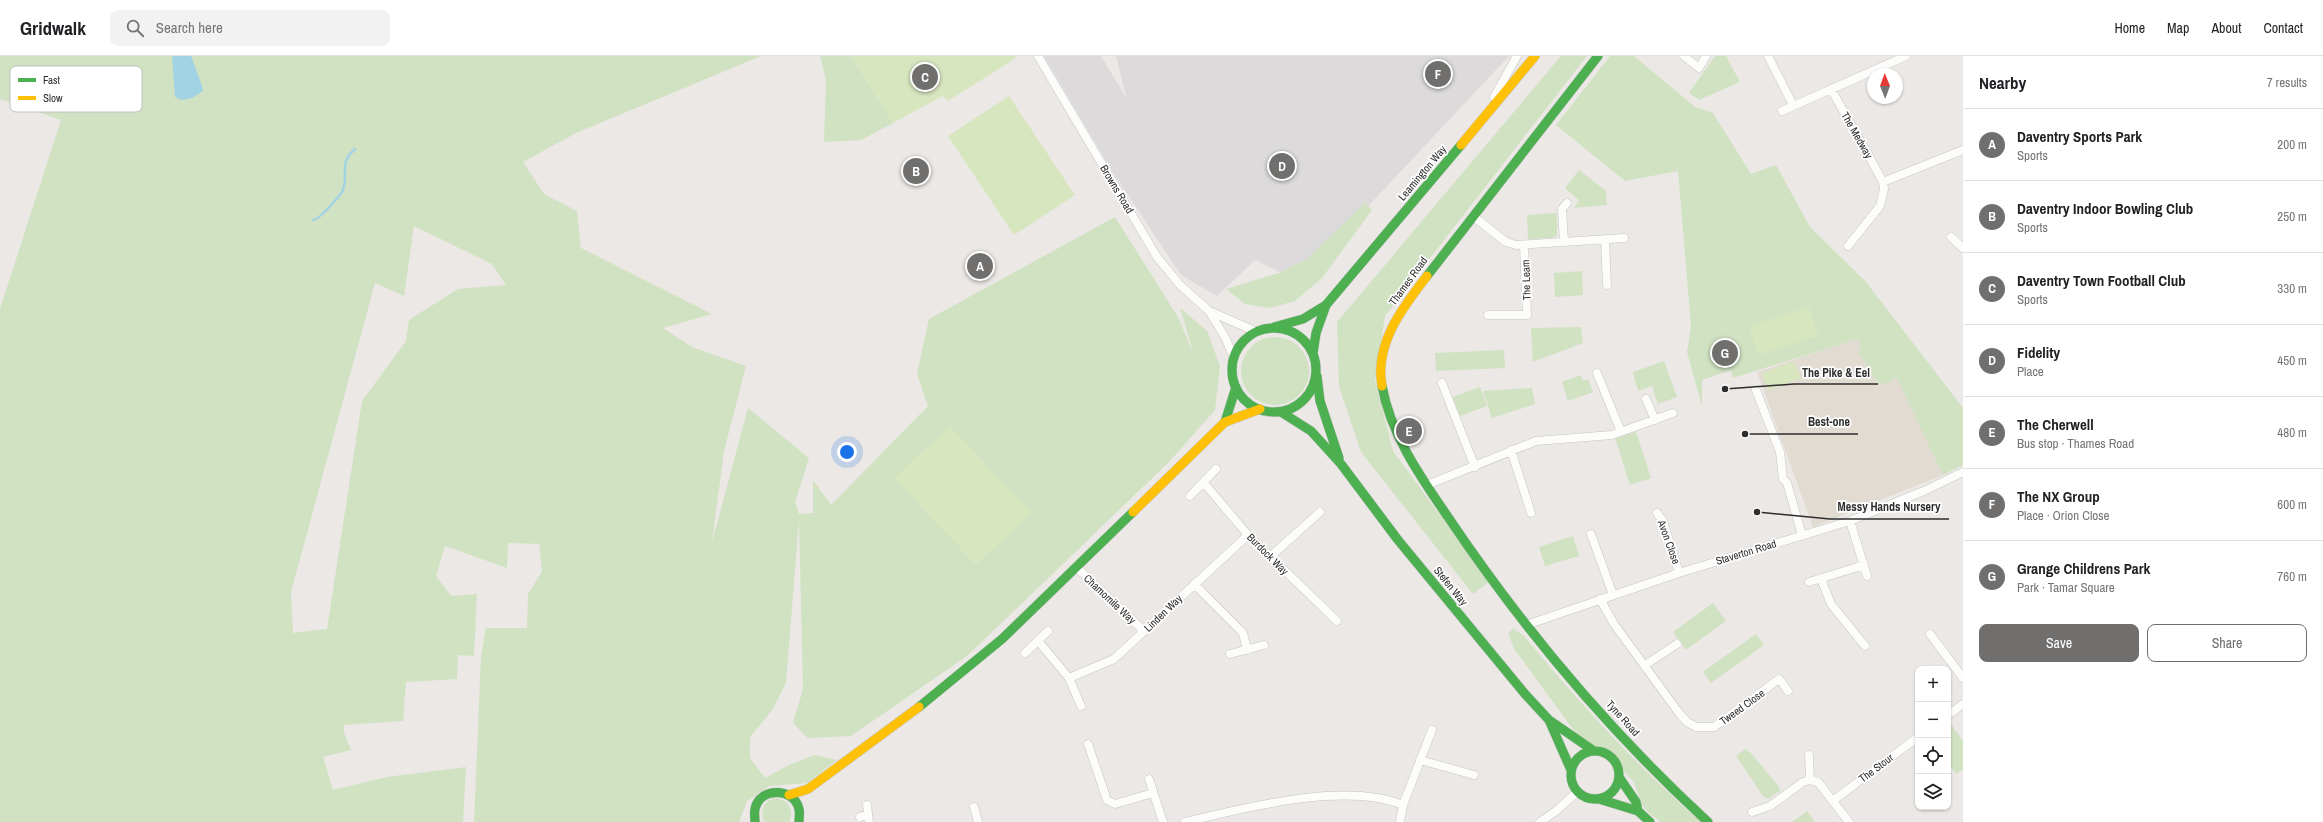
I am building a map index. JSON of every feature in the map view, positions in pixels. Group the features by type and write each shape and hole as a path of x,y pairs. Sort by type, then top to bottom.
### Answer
{"main road":[{"name":"Leamington Way","path":"1274,327 1303,319 1326,305 1535,56"},
{"name":"Thames Road","path":"1526,625 1457,532 1398,439 1388,413 1381,378 1384,349 1391,329 1402,308 1598,56"},
{"name":"Leamington Way","path":"1313,353 1316,333 1326,305"},
{"path":"1274,327 1288,329 1299,335 1313,353 1317,372 1320,401 1341,464 1311,431 1281,412 1260,409 1246,401 1236,387 1232,376 1234,358 1243,340 1255,332 1274,327"},
{"path":"1281,412 1293,408 1308,396 1314,385 1317,372"},
{"path":"1225,422 1236,387"},
{"path":"755,822 754,811 761,797 775,792 789,795 808,789 896,726 1002,639 1225,422 1260,409"},
{"name":"Stefen Way","path":"1341,464 1366,499 1486,649 1549,720 1570,770"},
{"name":"Tyne Road","path":"1526,625 1625,738 1678,795 1708,822"},
{"name":"Stefen Way","path":"1549,720 1556,723 1594,751"},
{"path":"1638,811 1636,802 1619,777 1618,769 1612,758 1602,752 1594,751 1579,756 1570,770 1572,786 1577,792 1583,797 1638,811 1650,822"},
{"path":"1599,800 1613,792 1619,777"},
{"path":"799,822 798,807 808,789"},
{"path":"789,795 798,807"}],"street":[{"name":"Browns Road","path":"1038,56 1157,257 1180,286 1209,312 1225,337 1234,358"},
{"path":"1486,114 1495,94 1514,65 1517,56"},
{"path":"1684,56 1700,68 1706,56"},
{"path":"1768,56 1793,105"},
{"path":"1782,111 1901,57"},
{"name":"The Medway","path":"1831,89 1883,182"},
{"path":"1848,246 1880,206 1883,197 1883,182 1963,150"},
{"path":"1564,242 1562,209 1566,204"},
{"path":"1473,216 1506,242 1524,245 1624,238"},
{"path":"1951,237 1963,248"},
{"path":"1605,240 1607,285"},
{"name":"The Leam","path":"1488,315 1527,314 1524,245"},
{"name":"Browns Road","path":"1209,312 1255,332"},
{"path":"1597,373 1621,432"},
{"path":"1442,383 1474,467"},
{"path":"1756,390 1780,452 1783,479 1787,483 1802,535"},
{"path":"1646,399 1655,420"},
{"path":"1427,485 1536,441 1612,435 1673,413"},
{"path":"1511,450 1531,513"},
{"path":"1190,496 1216,469"},
{"name":"Staverton Road","path":"1526,625 1680,573 1850,520 1926,490 1963,472"},
{"name":"Burdock Way","path":"1204,483 1248,536 1337,621"},
{"path":"1270,557 1320,512"},
{"name":"Avon Close","path":"1657,513 1663,521 1680,573"},
{"path":"1850,520 1867,576"},
{"path":"1591,534 1613,595"},
{"name":"Linden Way","path":"1069,678 1114,659 1248,536"},
{"path":"1809,582 1864,565"},
{"name":"Chamomile Way","path":"1076,567 1144,631"},
{"path":"1820,579 1831,604 1864,646"},
{"path":"1194,584 1243,633 1247,650"},
{"name":"Tweed Close","path":"1600,599 1614,624 1680,713 1687,722 1696,727 1714,727 1779,679 1788,691"},
{"path":"1026,653 1039,642 1048,631"},
{"path":"1930,634 1963,678"},
{"path":"1039,642 1069,678 1081,706"},
{"path":"1645,665 1677,644"},
{"path":"1230,654 1264,645"},
{"path":"1951,713 1963,704"},
{"path":"1400,822 1403,805 1432,730"},
{"name":"The Stour","path":"1834,800 1917,738"},
{"path":"1088,744 1107,800 1115,804 1153,793"},
{"path":"1809,755 1810,780"},
{"path":"1420,760 1474,775"},
{"path":"1149,779 1163,822"},
{"path":"1752,812 1770,806 1803,782 1810,780 1818,782 1834,800 1849,822"},
{"path":"1540,822 1556,811 1577,792"},
{"path":"1185,822 1255,806 1320,798 1374,796 1403,805"},
{"path":"866,805 866,818"},
{"path":"974,807 978,822"}],"shaded area":[{"path":"1044,56 1101,56 1127,99 1116,56 1509,56 1313,265 1286,275 1255,260 1217,296 1181,275 1114,174"},
{"path":"1876,333 1943,475 1813,527 1757,372"}],"green space":[{"path":"0,56 761,56 576,133 523,162 544,194 577,211 581,248 712,314 663,328 692,347 746,366 724,451 712,542 748,408 809,458 795,502 799,514 813,513 813,480 831,505 928,406 917,374 929,319 1115,217 1178,317 1194,355 1180,308 1207,331 1220,366 1215,410 1169,462 967,656 851,736 808,738 793,723 803,689 799,520 786,683 773,709 750,737 750,758 765,778 789,765 815,755 837,760 807,783 769,786 747,801 739,822 474,822 481,656 486,628 527,628 528,594 542,571 539,544 508,543 507,568 445,546 436,576 451,596 477,594 474,656 458,655 457,679 406,682 403,721 344,725 344,732 351,750 323,757 333,790 387,777 466,767 463,822 0,822 0,309 61,120 38,112 142,112 142,66 10,66 10,102 0,99","holes":["414,226 492,264 506,285 458,289 409,320 406,341 362,401 327,629 293,633 291,592 375,283 404,296"]},
{"path":"820,56 851,56 893,123 861,140 824,142 826,80"},
{"path":"851,56 1015,56 1016,58 948,101 943,96 893,123"},
{"path":"1561,56 1587,56 1385,316 1375,380 1393,451 1489,582 1473,594 1361,452 1339,387 1337,322"},
{"path":"1610,56 1634,56 1695,107 1713,113 1751,174 1776,165 1810,227 1866,282 1963,408 1963,465 1943,475 1896,376 1891,382 1879,384 1858,353 1860,345 1858,339 1733,378 1731,370 1702,380 1702,406 1687,352 1691,327 1678,171 1625,181 1556,125"},
{"path":"1715,56 1726,56 1740,82 1699,100 1689,93"},
{"path":"1009,96 1075,195 1014,235 948,136"},
{"path":"1579,170 1606,191 1607,205 1574,208 1579,200 1565,188"},
{"path":"1365,203 1372,210 1322,278 1295,301 1270,308 1245,304 1226,289 1279,273 1307,259"},
{"path":"1557,213 1557,236 1552,238 1528,239 1527,215"},
{"path":"1582,271 1583,295 1555,297 1554,273"},
{"path":"1809,307 1818,336 1758,355 1749,326"},
{"path":"1581,327 1583,343 1533,362 1531,328"},
{"path":"1268,337 1282,337 1294,342 1304,352 1309,364 1309,378 1304,390 1294,400 1282,405 1268,405 1256,400 1246,390 1241,378 1241,364 1246,352 1256,342"},
{"path":"1504,350 1505,368 1436,371 1435,353"},
{"path":"1664,361 1677,397 1658,404 1652,386 1638,391 1633,372"},
{"path":"1794,361 1801,378 1768,390 1762,373"},
{"path":"1581,375 1583,381 1588,379 1593,392 1568,401 1562,382"},
{"path":"1480,387 1487,406 1460,416 1453,397"},
{"path":"1532,388 1535,404 1492,418 1483,391"},
{"path":"950,426 1031,513 976,565 894,478"},
{"path":"1636,432 1651,478 1630,485 1615,438"},
{"path":"1573,536 1579,556 1545,566 1539,547"},
{"path":"1713,603 1726,621 1686,650 1673,632"},
{"path":"1513,628 1524,636 1587,709 1631,756 1701,822 1661,822 1649,813 1641,804 1634,782 1605,751 1586,747 1515,650 1508,634"},
{"path":"1756,634 1764,645 1711,683 1703,672"},
{"path":"1951,724 1963,741 1963,769 1956,774 1951,767"},
{"path":"1745,749 1751,753 1779,787 1780,791 1768,799 1763,796 1736,756"},
{"path":"775,798 784,800 791,809 791,818 789,822 764,822 762,814 765,804 771,799"},
{"path":"1807,811 1815,822 1792,822"}],"water":[{"path":"172,56 191,56 203,91 192,98 181,100 175,97"}],"waterway":[{"path":"313,220 324,212 343,190 345,184 345,164 350,154 355,149"}],"traffic: fast":[{"path":"1427,276 1598,56"},
{"path":"1274,327 1303,319 1326,305 1461,145"},
{"path":"1313,353 1316,333 1326,305"},
{"path":"1274,328 1290,331 1304,340 1313,354 1316,370 1313,386 1304,400 1290,409 1274,412 1258,409 1244,400 1235,386 1232,370 1235,354 1244,340 1258,331 1274,328"},
{"path":"1317,376 1320,401 1339,458"},
{"path":"1382,386 1386,404 1399,438 1437,502 1476,558 1537,638 1602,715 1636,752 1708,822"},
{"path":"1225,422 1236,387"},
{"path":"1281,412 1311,431 1341,464 1398,540 1525,694 1549,720 1594,751"},
{"path":"919,707 1002,639 1133,512"},
{"path":"1549,720 1571,770"},
{"path":"1590,751 1600,751 1609,755 1615,761 1618,766 1619,775 1618,784 1609,795 1600,799 1590,799 1581,795 1575,789 1571,780 1571,770 1575,761 1581,755 1590,751"},
{"path":"1619,777 1636,802 1638,811 1650,822"},
{"path":"755,822 755,811 758,802 763,797 777,792 791,797 796,802 799,811 799,822"},
{"path":"1599,799 1638,811"}],"traffic: slow":[{"path":"1461,145 1535,56"},
{"path":"1382,386 1382,355 1386,341 1400,313 1427,276"},
{"path":"1133,512 1225,422 1260,409"},
{"path":"789,795 808,789 919,707"}],"place":[{"name":"The NX Group","path":"1438,74"},
{"name":"Daventry Town Football Club","path":"925,77"},
{"name":"Fidelity","path":"1282,166"},
{"name":"Daventry Indoor Bowling Club","path":"916,171"},
{"name":"Daventry Sports Park","path":"980,266"},
{"name":"Grange Childrens Park","path":"1725,353"},
{"name":"The Pike & Eel","path":"1725,389"},
{"name":"The Cherwell","path":"1409,431"},
{"name":"Best-one","path":"1745,434"},
{"name":"Messy Hands Nursery","path":"1757,512"}]}
